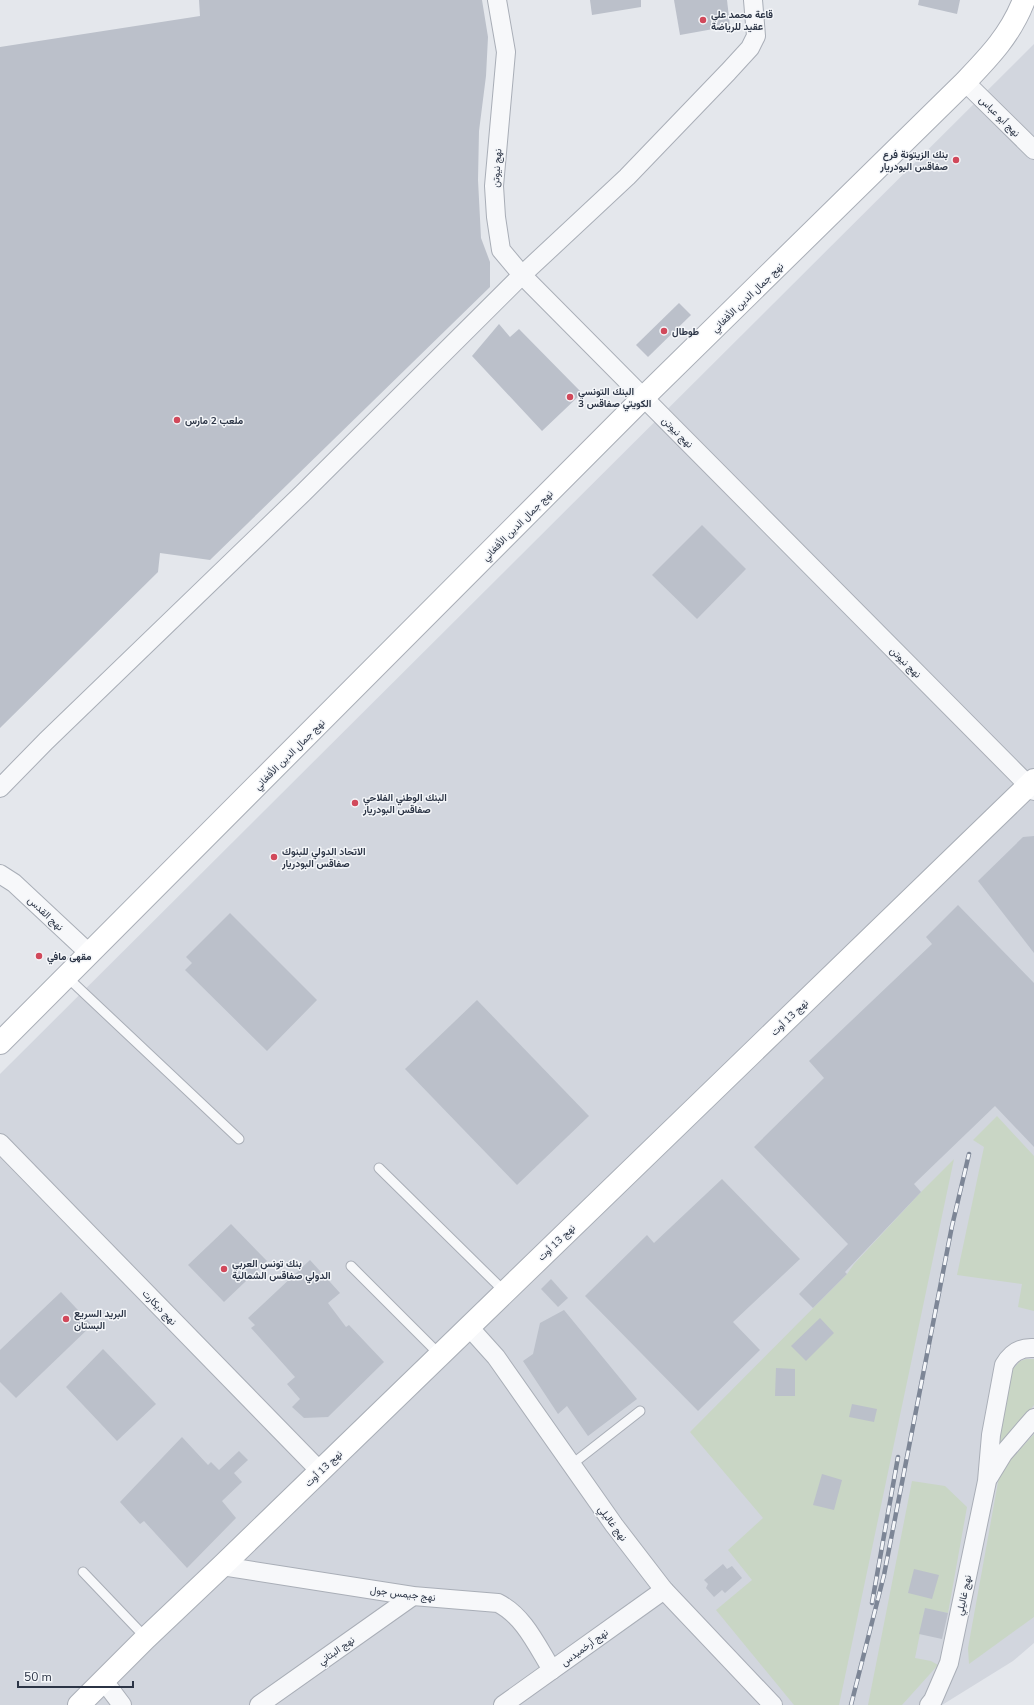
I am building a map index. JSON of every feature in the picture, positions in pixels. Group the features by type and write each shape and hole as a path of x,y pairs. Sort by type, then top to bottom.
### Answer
{"main road":[{"name":"نهج جمال الدين الأفغاني","path":"0,1042 90,954 644,397 965,82 994,51 1010,30 1024,0"},
{"name":"نهج 13 أوت","path":"79,1705 146,1638 1032,786"}],"street":[{"name":"نهج نيوتن","path":"497,0 506,52 494,186 496,217 501,250 522,276 1032,786"},
{"path":"0,788 51,736 303,493 522,276 627,177 750,48 756,36 753,0"},
{"name":"نهج أبو عباس","path":"965,82 1034,150"},
{"name":"نهج القدس","path":"0,874 14,883 90,954"},
{"name":"نهج ديكارت","path":"0,1143 320,1471"},
{"name":"نهج غاليلي","path":"469,1327 496,1357 614,1526 664,1590 773,1705"},
{"path":"987,1481 991,1435 1004,1365 1009,1357 1016,1352 1024,1348 1034,1348"},
{"path":"987,1481 1003,1454 1034,1418"},
{"name":"نهج غاليلي","path":"929,1705 933,1700 949,1663 987,1481"},
{"name":"نهج جيمس جول","path":"222,1566 414,1596 498,1603 507,1608 521,1620 552,1670"},
{"name":"نهج أرخميدس","path":"503,1705 664,1590"},
{"name":"نهج البتاني","path":"259,1705 414,1596"},
{"path":"104,1681 122,1705"}],"lane":[{"path":"67,977 239,1139"},
{"path":"379,1168 505,1292"},
{"path":"350,1266 440,1355"},
{"path":"571,1465 640,1411"},
{"path":"83,1572 146,1638"}],"shaded area":[{"path":"1034,44 1034,1643 1013,1661 942,1705 0,1705 0,1074"}],"green space":[{"path":"997,1116 1034,1156 1034,1311 1018,1307 1022,1284 957,1275 984,1147 973,1140"},
{"path":"954,1159 839,1705 794,1705 716,1610 752,1580 728,1550 763,1518 690,1432 847,1274 854,1264"},
{"path":"1034,1359 1034,1405 1005,1442 999,1444 998,1442 1012,1370 1020,1361"},
{"path":"1034,1434 1034,1617 969,1664 968,1648 998,1482 1004,1467"},
{"path":"912,1481 945,1486 967,1507 948,1613 925,1609 915,1658 931,1661 938,1665 902,1705 868,1705"}],"building":[{"name":"ملعب 2 مارس","path":"199,0 482,0 488,37 486,76 479,131 478,180 481,238 490,262 490,287 210,560 160,553 158,572 0,728 0,47 200,16"},
{"path":"590,0 641,0 641,7 592,15"},
{"name":"قاعة محمد علي عقيد للرياضة","path":"674,0 727,0 730,26 680,35"},
{"path":"919,0 960,0 957,14 918,5"},
{"path":"679,303 691,315 648,357 636,345"},
{"path":"499,324 510,337 519,329 582,393 542,431 472,356"},
{"path":"702,525 746,569 697,619 652,575"},
{"path":"1034,836 1034,953 978,881 1023,837"},
{"path":"958,905 1034,983 1034,1147 995,1106 914,1184 921,1192 845,1272 847,1274 813,1308 799,1294 848,1244 754,1147 824,1078 809,1061 932,944 926,937"},
{"path":"230,913 317,1000 267,1051 185,970 192,963 186,957"},
{"path":"477,1000 589,1116 517,1185 405,1069"},
{"path":"722,1179 800,1259 733,1322 760,1350 698,1411 585,1296 647,1235 654,1243"},
{"path":"231,1224 267,1261 224,1302 188,1265"},
{"path":"310,1260 340,1293 328,1303 346,1327 349,1325 384,1362 328,1417 304,1418 292,1407 300,1399 287,1384 295,1377 251,1328 255,1325 248,1318"},
{"path":"551,1279 568,1298 558,1307 541,1289"},
{"path":"61,1292 92,1325 16,1398 0,1382 0,1350"},
{"path":"564,1310 637,1399 588,1436 567,1406 558,1414 523,1361 533,1354 540,1323"},
{"path":"820,1318 834,1333 806,1361 791,1346"},
{"path":"103,1349 156,1404 117,1441 66,1387"},
{"path":"776,1368 795,1369 795,1396 775,1396"},
{"path":"852,1404 877,1409 874,1422 849,1417"},
{"path":"182,1437 208,1465 211,1462 219,1470 239,1451 248,1460 234,1473 242,1482 222,1501 236,1518 187,1568 144,1521 140,1524 120,1502"},
{"path":"822,1474 842,1480 834,1510 813,1505"},
{"path":"723,1564 727,1569 732,1566 742,1578 725,1593 722,1590 714,1597 706,1588 708,1584 704,1580"},
{"path":"914,1569 939,1575 932,1599 908,1593"},
{"path":"925,1608 948,1613 942,1639 919,1634"}],"railway":[{"path":"851,1705 884,1575 952,1226 969,1154"},
{"path":"872,1603 898,1457"}],"place":[{"name":"قاعة محمد علي عقيد للرياضة","path":"703,20"},
{"name":"بنك الزيتونة فرع صفاقس البودريار","path":"956,160"},
{"name":"طوطال","path":"664,331"},
{"name":"البنك التونسي الكويتي صفاقس 3","path":"570,397"},
{"name":"ملعب 2 مارس","path":"177,420"},
{"name":"البنك الوطني الفلاحي صفاقس البودريار","path":"355,803"},
{"name":"الاتحاد الدولي للبنوك صفاقس البودريار","path":"274,857"},
{"name":"مقهى مافي","path":"39,956"},
{"name":"بنك تونس العربي الدولي صفاقس الشمالية","path":"224,1269"},
{"name":"البريد السريع البستان","path":"66,1319"}]}
